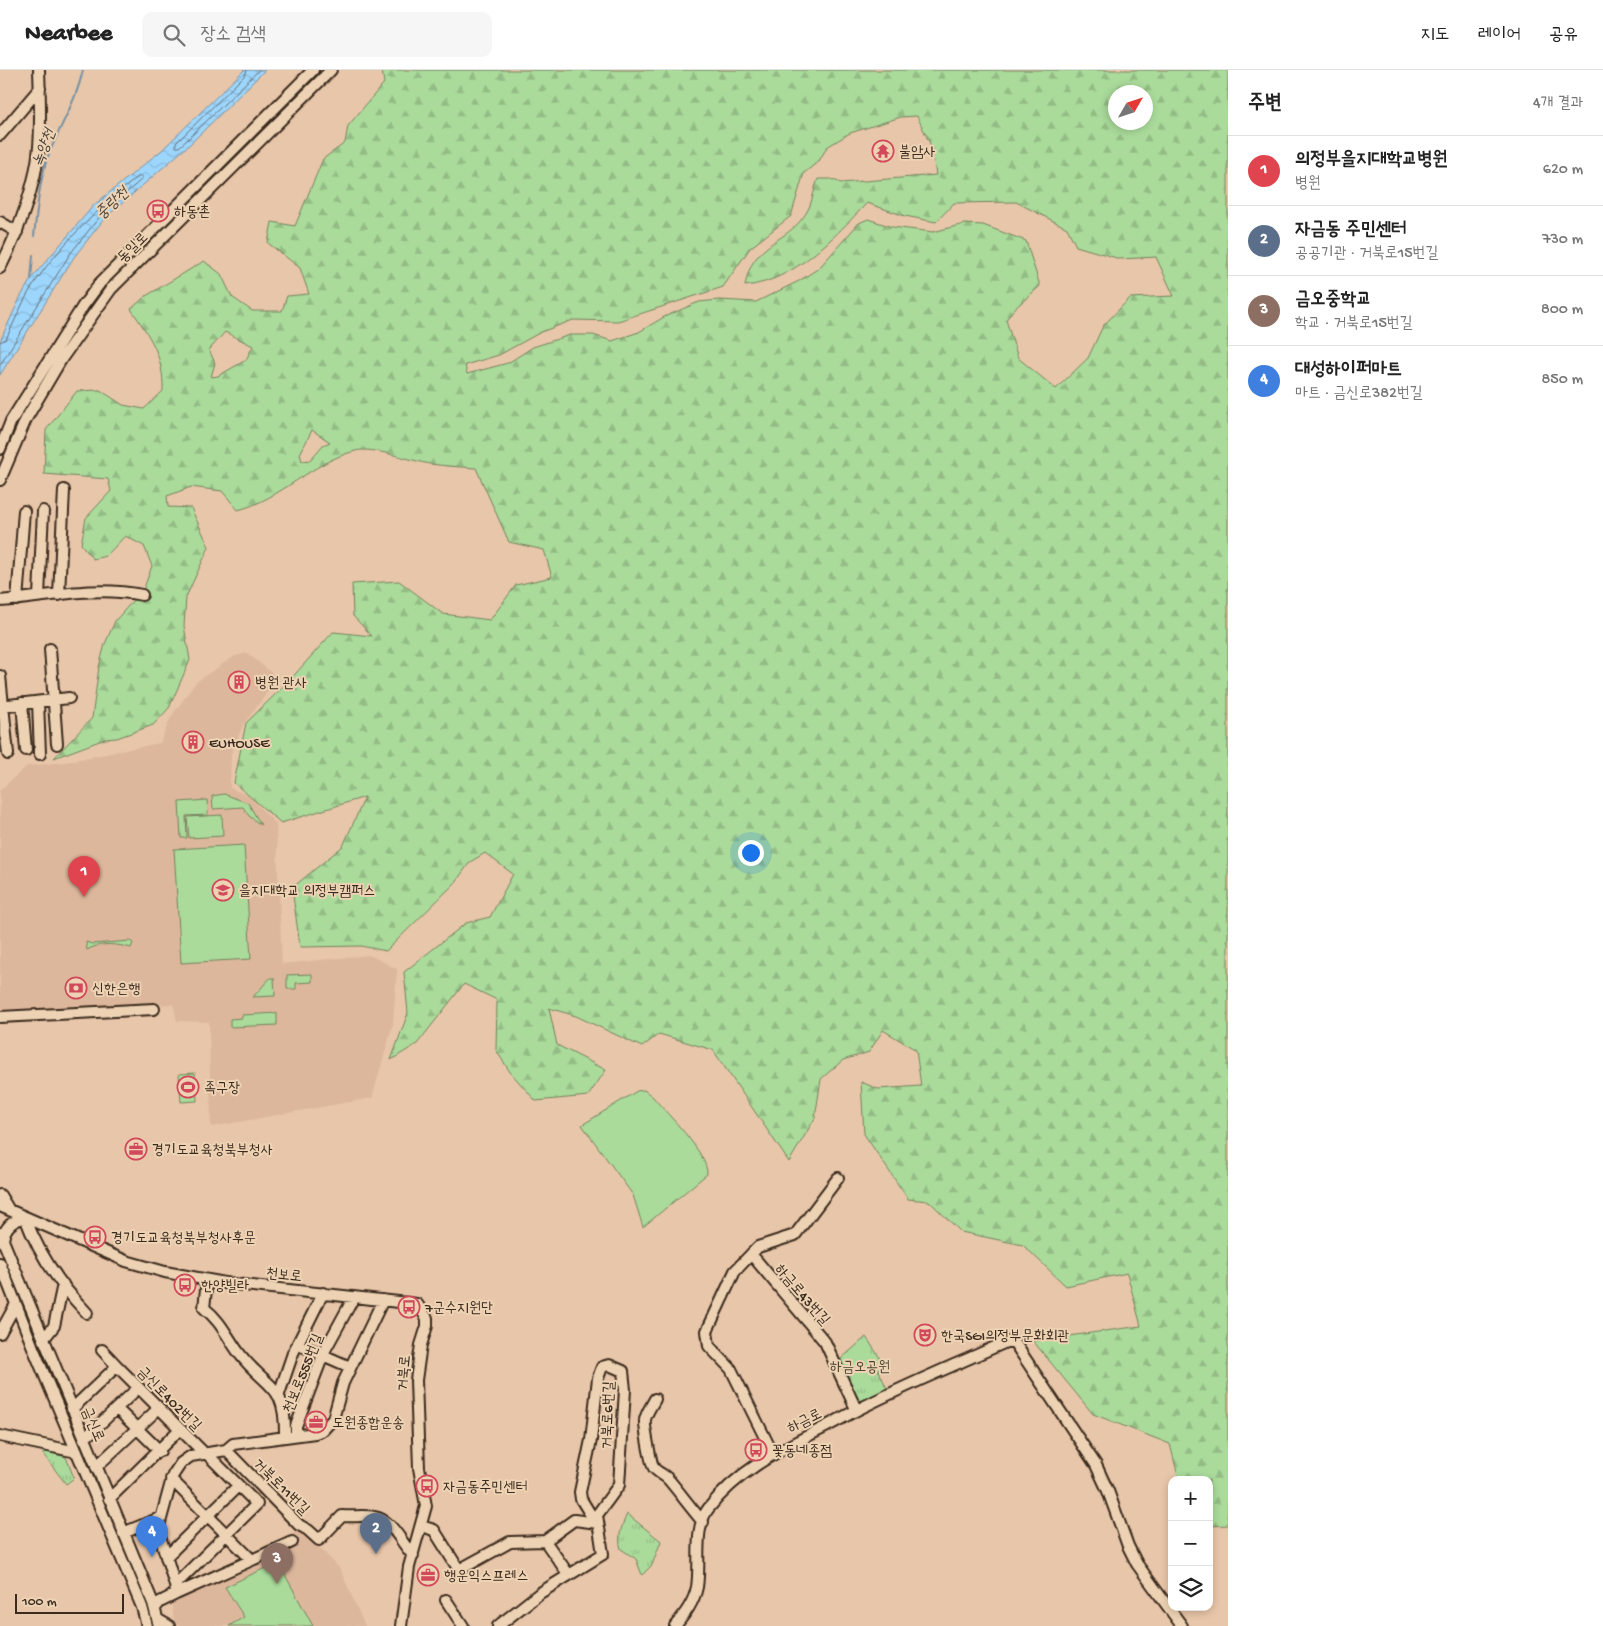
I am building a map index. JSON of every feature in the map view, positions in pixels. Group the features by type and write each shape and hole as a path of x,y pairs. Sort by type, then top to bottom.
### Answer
{"street":[{"path":"0,268 17,232 39,149 39,70"},
{"name":"동일로","path":"0,446 11,421 83,306 100,283 313,70"},
{"name":"동일로","path":"0,480 26,419 67,350 111,289 332,70"},
{"path":"0,135 40,88"},
{"path":"0,222 17,232"},
{"path":"59,596 64,490"},
{"path":"17,600 24,511"},
{"path":"39,596 44,511"},
{"path":"0,600 59,596 96,590 142,595"},
{"path":"50,649 52,700 57,744"},
{"path":"0,676 1,706 8,754"},
{"path":"1,706 69,698"},
{"path":"38,702 40,754"},
{"path":"22,703 26,750"},
{"path":"0,1017 154,1009"},
{"path":"773,1454 731,1369 726,1361 713,1352 707,1339 709,1326 735,1271 758,1246 795,1235 838,1178"},
{"path":"0,1195 5,1210"},
{"name":"천보로","path":"0,1206 5,1210 126,1261 208,1280 417,1304"},
{"path":"2,1237 13,1221 25,1217 32,1238 63,1284 87,1314"},
{"name":"금신로","path":"2,1237 155,1608 158,1623"},
{"name":"하금로43번길","path":"750,1254 825,1342 856,1409"},
{"name":"금신로","path":"0,1263 142,1607 147,1626"},
{"path":"208,1280 204,1308 223,1326 240,1355 279,1394 283,1405 285,1437"},
{"path":"43,1340 54,1326 63,1284"},
{"path":"279,1394 286,1371 323,1293"},
{"name":"천보로555번길","path":"296,1434 296,1426 323,1356 354,1297"},
{"path":"175,1590 159,1536 160,1518 171,1479 181,1463 191,1456 226,1450 233,1444 324,1430 333,1419 350,1367 383,1300"},
{"path":"0,1333 16,1304"},
{"name":"거북로","path":"401,1626 413,1555 426,1506 418,1450 416,1380 427,1318 417,1304"},
{"name":"하금로","path":"675,1626 688,1609 697,1586 700,1533 707,1510 745,1472 773,1454 856,1409 1006,1342 1014,1342 1096,1465 1137,1564 1182,1626"},
{"path":"298,1344 350,1367"},
{"path":"102,1350 117,1366"},
{"name":"거북로6번길","path":"609,1365 623,1371 625,1390 619,1485 597,1519 589,1513 580,1492 591,1440 598,1378 602,1367 609,1365"},
{"name":"금신로402번길","path":"72,1409 117,1366 257,1504 227,1534"},
{"path":"84,1439 138,1388"},
{"path":"655,1399 645,1419 645,1430 650,1441 649,1457 654,1468 669,1479 677,1492 703,1522"},
{"path":"96,1467 159,1408"},
{"path":"116,1409 160,1451"},
{"path":"109,1500 180,1429"},
{"path":"0,1436 77,1452"},
{"name":"거북로11번길","path":"226,1450 299,1526 308,1530 319,1540 342,1516 373,1516 384,1520 413,1555"},
{"path":"171,1479 252,1560"},
{"path":"166,1557 238,1486"},
{"path":"123,1533 160,1518"},
{"path":"421,1526 434,1530 459,1570 510,1542 545,1541 574,1520 597,1519 603,1554 598,1555 540,1593 498,1626"},
{"path":"155,1608 175,1590 227,1534"},
{"path":"545,1541 569,1575"},
{"path":"175,1590 292,1542"},
{"path":"446,1600 463,1626"},
{"path":"158,1623 169,1626"}],"shaded area":[{"path":"247,653 278,678 243,725 231,754 230,788 249,796 276,824 282,964 369,955 397,969 393,1024 372,1098 211,1127 209,1022 177,1021 173,1004 68,1010 49,1008 0,1010 0,790 27,766 65,762 160,743 171,717 196,682 235,656"},
{"path":"298,1530 305,1532 340,1569 365,1626 178,1626 174,1623 172,1605 176,1598 293,1541 290,1535"}],"green space":[{"path":"382,70 1228,70 1228,1525 1213,1526 1213,1476 1178,1476 1170,1444 1093,1414 1033,1341 1141,1326 1127,1273 1066,1286 1023,1245 961,1232 929,1201 908,1199 864,1134 861,1082 878,1089 921,1086 916,1050 883,1030 869,1052 843,1060 821,1079 815,1118 789,1162 713,1050 659,1034 642,1047 576,1016 549,1008 557,1045 606,1070 588,1096 536,1101 510,1072 496,1050 497,1000 464,984 417,1044 391,1060 408,1013 404,972 466,923 490,917 513,874 485,853 470,862 455,883 386,951 361,946 300,947 292,888 343,846 365,797 281,823 234,783 246,723 288,682 333,632 372,636 353,616 352,584 399,581 443,614 490,620 516,585 552,577 544,550 509,542 476,468 430,464 381,452 362,450 339,456 268,498 238,510 222,491 191,487 167,496 168,507 191,508 209,547 186,597 184,626 190,660 169,708 153,725 117,738 105,739 54,758 92,718 99,667 105,644 115,621 144,588 152,566 144,546 125,536 106,556 93,559 81,544 86,518 111,491 108,479 44,474 46,430 77,391 100,390 123,405 144,409 163,391 163,379 158,357 150,338 131,309 146,296 204,261 221,274 232,297 252,311 282,311 287,296 309,294 300,268 268,243 272,222 295,226 323,159 345,143 348,126 384,83","holes":["917,116 932,148 936,175 841,183 831,179 818,179 809,208 801,220 755,259 745,286 781,276 797,267 827,243 867,203 905,216 936,222 954,203 1016,202 1067,228 1076,246 1120,259 1156,257 1174,296 1130,298 1103,326 1088,358 1056,389 1018,358 1006,320 1013,310 1040,286 1026,241 983,225 964,224 933,232 892,227 868,219 859,223 819,268 799,281 756,302 719,300 699,302 664,317 639,332 612,341 593,335 570,335 533,347 508,363 467,374 465,365 499,355 541,332 573,320 618,321 723,287 750,248 791,216 804,173 819,161 827,147 850,133 901,117","225,332 253,346 246,360 218,376 211,377 215,363 209,350","312,430 330,442 323,445 310,460 302,461 300,454"]},
{"path":"224,794 248,803 261,825 249,816 243,807 213,809 212,796"},
{"path":"207,800 208,815 186,816 187,838 181,838 179,802"},
{"path":"222,815 223,836 189,838 187,817"},
{"path":"244,845 251,959 181,963 174,849"},
{"path":"130,941 133,943 131,948 109,945 92,947 87,950 86,942 92,944"},
{"path":"312,974 312,982 296,983 296,989 287,989 287,975"},
{"path":"270,978 274,978 275,996 253,997"},
{"path":"277,1013 277,1025 230,1027 230,1019 242,1018 242,1015"},
{"name":"족구장","path":"195,1073 197,1101 181,1102 179,1074"},
{"path":"644,1090 677,1123 694,1145 706,1165 707,1174 643,1227 633,1195 582,1125 637,1091"},
{"name":"하금오공원","path":"866,1337 884,1364 878,1369 887,1389 859,1402 839,1365 842,1358"},
{"path":"43,1451 66,1457 74,1478 66,1484 43,1454"},
{"path":"627,1514 661,1541 652,1565 642,1575 636,1559 621,1549 620,1535"},
{"path":"278,1562 313,1626 229,1626 244,1617 225,1587"}],"water":[{"name":"중랑천","path":"244,70 265,70 190,144 104,219 74,257 0,375 0,341 31,279 94,205 162,150"}],"waterway":[{"name":"녹양천","path":"34,236 44,168 76,93 83,70"},
{"name":"녹양천","path":"31,280 33,255"}],"place":[{"name":"불암사","path":"883,151"},
{"name":"하동촌","path":"158,211"},
{"name":"병원 관사","path":"239,682"},
{"name":"EUHOUSE","path":"193,742"},
{"name":"을지대학교 의정부캠퍼스","path":"223,890"},
{"name":"의정부을지대학교병원","path":"84,897"},
{"name":"신한은행","path":"76,988"},
{"name":"족구장","path":"188,1087"},
{"name":"경기도교육청북부청사","path":"136,1149"},
{"name":"경기도교육청북부청사후문","path":"95,1237"},
{"name":"한양빌라","path":"185,1285"},
{"name":"7군수지원단","path":"409,1307"},
{"name":"한국SGI의정부문화회관","path":"925,1335"},
{"name":"도원종합운송","path":"316,1422"},
{"name":"꽃동네종점","path":"756,1450"},
{"name":"자금동주민센터","path":"427,1486"},
{"name":"자금동 주민센터","path":"376,1554"},
{"name":"대성하이퍼마트","path":"152,1557"},
{"name":"행운익스프레스","path":"428,1575"},
{"name":"금오중학교","path":"277,1584"}]}
